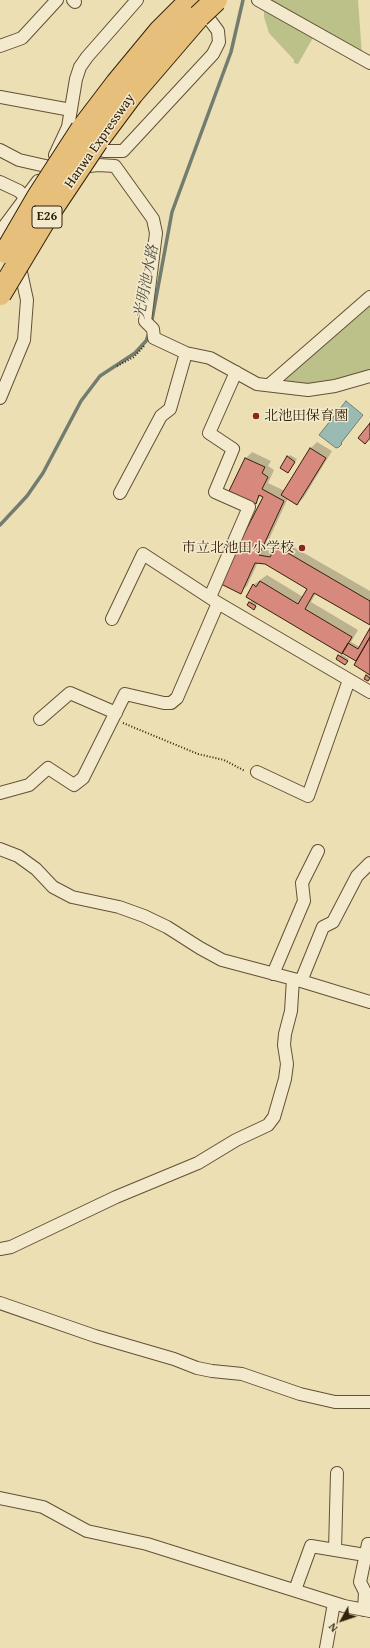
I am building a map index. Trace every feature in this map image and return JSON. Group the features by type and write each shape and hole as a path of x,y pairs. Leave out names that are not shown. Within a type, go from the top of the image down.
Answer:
{"highway":[{"name":"Hanwa Expressway","path":"2,250 82,132 132,94 193,5 216,0"},
{"name":"Hanwa Expressway","path":"0,294 45,219 82,132"}],"street":[{"path":"0,46 22,38 57,0"},
{"path":"138,0 87,57 80,67 76,79 71,110 82,132 84,141 104,151 124,151 214,54 219,42 218,31 193,5"},
{"path":"258,0 370,63"},
{"path":"0,97 71,110"},
{"path":"0,232 25,197 82,132"},
{"path":"0,150 19,160 50,167 72,168 98,165 115,166 153,219 156,233 151,330 186,353 210,358 257,384 308,390 335,386 370,376"},
{"path":"0,182 19,191 25,197"},
{"path":"0,398 4,379 24,340 27,300 16,249 2,250"},
{"path":"269,385 370,297"},
{"path":"120,493 161,416 170,409 186,353"},
{"path":"0,793 29,785 48,768 56,771 74,785 83,778 125,694 164,703 171,703 177,698 249,507 215,492 234,449 209,433 236,372"},
{"path":"112,619 143,554 214,600 370,692"},
{"path":"257,772 308,796 349,680"},
{"path":"40,719 70,693 114,716"},
{"path":"0,848 18,856 36,869 53,887 72,897 118,907 144,916 167,927 222,960 297,980 370,1002"},
{"path":"274,974 304,901 302,883 318,851"},
{"path":"0,1249 11,1247 116,1197 198,1163 236,1140 268,1126 274,1117 288,1064 284,1046 285,1034 297,980 323,927 333,922 357,876 370,863"},
{"path":"0,1303 95,1336 174,1359 198,1368 242,1374 292,1392 335,1402 370,1402"},
{"path":"335,1550 337,1473"},
{"path":"0,1498 43,1507 87,1531 147,1544 334,1603 367,1610 365,1592 360,1582 365,1555 368,1544 370,1544"},
{"path":"295,1590 311,1546 365,1555"},
{"path":"326,1648 334,1603"}],"path":[{"path":"118,366 134,357 151,330"},
{"path":"114,716 198,754 224,760 245,771 257,772"}],"green space":[{"path":"264,0 358,0 362,55"},
{"path":"264,8 314,36 298,64 294,63 294,60 269,33 264,17"},
{"path":"370,305 370,371 366,374 309,384 287,383 286,378"}],"water":[{"path":"346,401 363,415 341,443 342,444 336,448 319,435"}],"building":[{"path":"370,423 370,438 365,444 358,438"},
{"path":"310,448 326,458 297,505 281,495"},
{"path":"287,456 295,462 288,473 280,468"},
{"path":"245,458 265,467 262,473 268,477 262,489 284,501 259,555 270,557 276,546 370,601 370,625 314,593 305,609 352,637 342,654 246,597 253,584 256,587 260,581 298,604 307,589 265,564 255,563 241,594 219,583 263,497 259,495 256,504 229,491"},
{"path":"249,602 256,606 254,610 247,605"},
{"path":"370,628 370,637 356,661 342,653 348,643 358,649"},
{"path":"370,637 370,675 354,665"},
{"path":"338,655 348,661 345,665 336,659"},
{"path":"366,675 370,678 368,681 364,679"}],"waterway":[{"name":"光明池水路","path":"151,325 172,212 231,52 243,0"},
{"name":"光明池水路","path":"0,525 27,496 43,473 81,401 100,376 135,353 146,341 149,333"}],"place":[{"name":"北池田保育園","path":"256,416"},
{"name":"市立北池田小学校","path":"302,548"}]}
